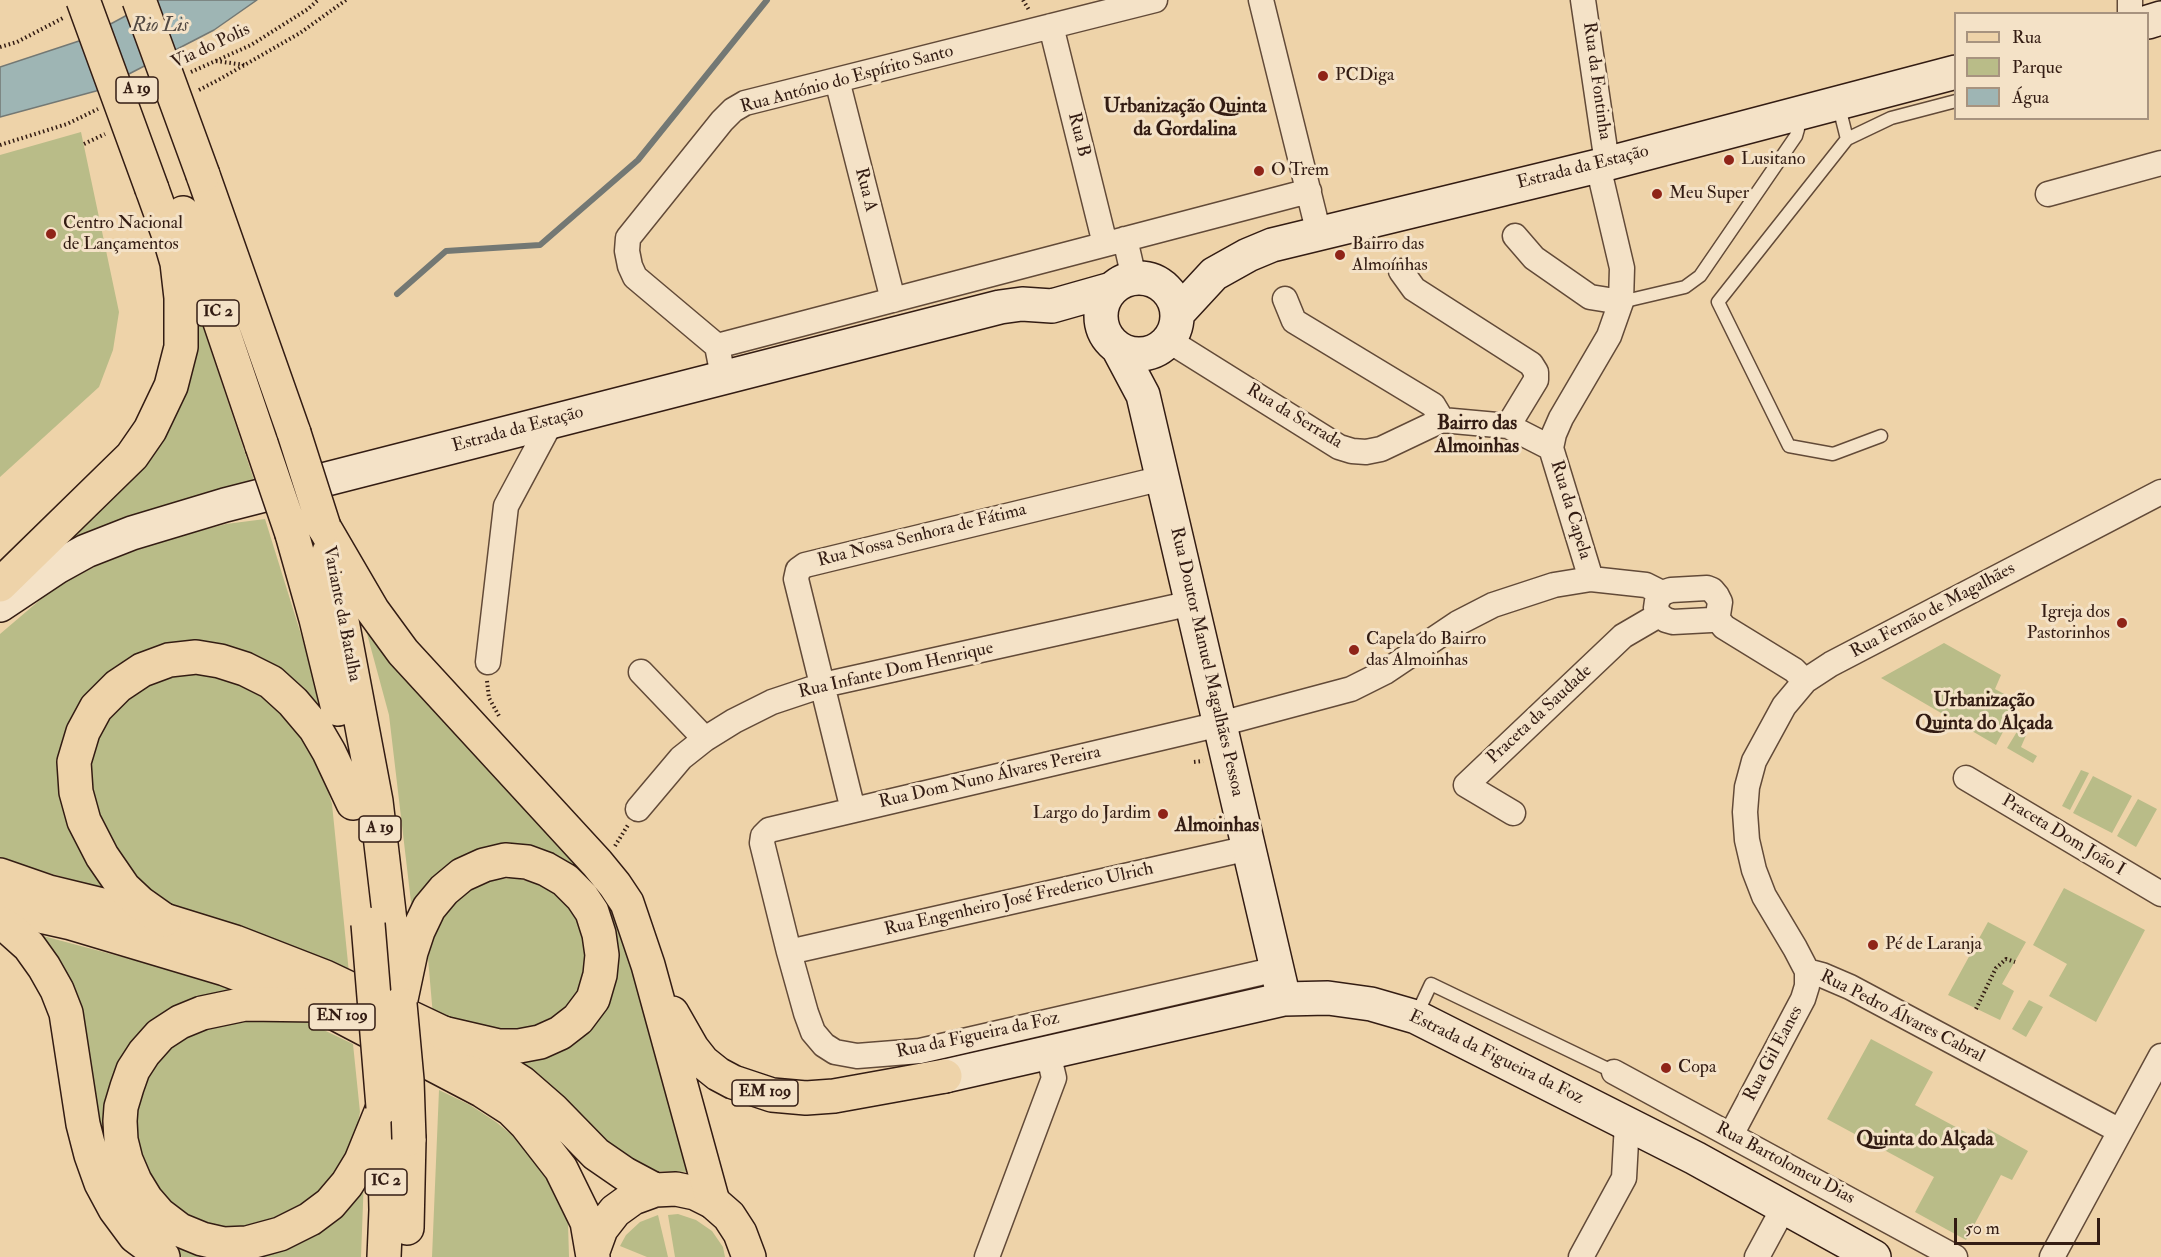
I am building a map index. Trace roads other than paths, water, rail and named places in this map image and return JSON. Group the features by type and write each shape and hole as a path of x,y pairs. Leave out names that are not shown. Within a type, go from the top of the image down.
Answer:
{"main road":[{"name":"Variante da Batalha","path":"103,0 176,181 294,433 324,527 370,767 383,851 400,1004 407,1080 409,1139 405,1257"},
{"name":"Variante da Batalha","path":"139,0 176,181"},
{"path":"0,585 132,456 150,430 171,386 181,347 181,298 177,264 170,239 176,181 76,8"},
{"name":"Estrada da Estação","path":"0,605 57,567 86,551 132,533 225,505 551,422 720,361 1000,307 1023,304 1052,306 1136,284 1214,274 1272,245 1602,164 1954,73"},
{"name":"IC 2","path":"176,181 292,534 340,718 368,924 383,1107 386,1210 384,1257"},
{"name":"Estrada da Estação","path":"1052,306 1136,354 1166,335 1214,274"},
{"path":"1112,342 1102,325 1101,312 1105,300 1136,284 1169,292 1174,303 1166,335"},
{"name":"Rua Doutor Manuel Magalhães Pessoa","path":"1143,395 1166,335"},
{"name":"Rua Doutor Manuel Magalhães Pessoa","path":"1112,342 1143,395 1281,984"},
{"path":"324,527 373,611 397,645 615,885 627,903 648,965 713,1202"},
{"path":"164,920 124,888 102,856 84,821 76,792 75,762 82,732 96,708 118,686 142,670 169,660 196,657 220,661 245,669 271,682 293,702 315,728 353,803"},
{"path":"400,1004 411,952 429,908 444,890 462,875 483,865 505,860 527,862 546,869 565,880 582,897 592,912 599,933 602,955 600,975 593,999 578,1018 560,1033 540,1042 519,1046 500,1046 442,1033"},
{"name":"EN 109","path":"0,875 49,892 164,920 235,942 325,977 442,1033 522,1083 553,1110 596,1154 625,1174 655,1190"},
{"name":"EN 109","path":"0,907 71,923 196,959 319,1005 483,1091 511,1110 538,1137 561,1169 578,1199 587,1222 593,1254"},
{"path":"0,923 29,946 44,967 66,1013 83,1124 101,1183 115,1209 135,1236 163,1257"},
{"name":"Estrada da Figueira da Foz","path":"648,965 692,1048 703,1062 718,1074 742,1086 772,1095 806,1098 862,1092 1048,1053 1281,984 1328,998 1360,1002 1416,1017 1695,1158 1874,1257"},
{"path":"319,1005 244,1004 202,1012 160,1035 133,1070 121,1107 120,1121 126,1160 146,1199 159,1214 180,1230 202,1239 224,1244 247,1243 280,1234 310,1219 330,1204 347,1184 361,1161 383,1107"},
{"name":"EN 109","path":"593,1254 601,1229 615,1211 633,1198 655,1190 676,1189 695,1193 713,1202 729,1216 740,1233 747,1255"}],"street":[{"name":"Rua António do Espírito Santo","path":"720,361 635,277 627,251 628,238 733,110 745,103 1155,0"},
{"path":"1261,0 1318,234"},
{"name":"Rua da Fontinha","path":"1583,0 1602,164"},
{"name":"Rua B","path":"1051,26 1115,242 1136,284"},
{"name":"Rua A","path":"837,80 892,300"},
{"path":"2048,194 2161,163"},
{"name":"Rua da Capela","path":"1220,724 1351,689 1385,672 1458,623 1493,605 1554,585 1591,579 1553,455 1554,434 1561,418 1609,336 1621,302 1622,268 1602,164"},
{"path":"720,361 892,300 1309,191"},
{"path":"1515,236 1533,258 1590,297 1621,302"},
{"path":"1401,271 1414,290 1531,364 1536,372 1536,380 1508,426"},
{"path":"1285,299 1294,321 1433,405 1435,424 1508,426 1553,455"},
{"name":"Rua da Serrada","path":"1166,335 1340,447 1366,452 1381,449 1435,424"},
{"path":"488,662 506,506 551,422"},
{"name":"Rua Nossa Senhora de Fátima","path":"853,810 796,579 798,570 805,565 1163,478"},
{"name":"Rua Fernão de Magalhães","path":"1805,681 1831,663 2161,492"},
{"path":"1591,579 1646,585 1673,622 1711,620 1718,615 1720,602 1712,590 1707,588 1671,590 1660,604"},
{"name":"Rua Infante Dom Henrique","path":"638,810 681,758 705,739 734,721 772,702 823,685 1192,603"},
{"name":"Praceta da Saudade","path":"1513,813 1466,785 1623,636 1660,604"},
{"path":"1716,617 1724,627 1794,670 1805,681"},
{"path":"640,672 705,739"},
{"name":"Rua Pedro Álvares Cabral","path":"1805,681 1784,706 1754,761 1747,787 1745,813 1747,840 1754,870 1764,896 1807,971 1850,987 2120,1131"},
{"name":"Rua Dom Nuno Álvares Pereira","path":"763,836 769,830 1220,724"},
{"name":"Praceta Dom João I","path":"1966,778 2161,894"},
{"name":"Rua da Figueira da Foz","path":"763,836 762,843 789,952 813,1032 824,1045 835,1053 857,1056 920,1051 1281,984"},
{"name":"Rua Engenheiro José Frederico Ulrich","path":"789,952 1249,848"},
{"name":"Rua Gil Eanes","path":"1731,1135 1803,999 1808,986 1807,971"},
{"path":"987,1257 1054,1078 1048,1053"},
{"path":"2052,1257 2161,1056"},
{"name":"Rua Bartolomeu Dias","path":"1614,1072 1955,1257"},
{"path":"1581,1257 1624,1178 1627,1123"},
{"path":"1695,1158 1707,1142 1714,1138 1731,1135 1742,1160 1743,1170 1738,1181"},
{"path":"1757,1257 1784,1208"}],"lane":[{"path":"1838,102 1847,139"},
{"path":"1881,436 1833,454 1789,446 1718,302 1847,139 1892,118 1954,102"},
{"path":"1621,302 1685,287 1700,276 1796,136 1798,129 1796,112"},
{"path":"1416,1017 1431,984 1614,1072"}],"water":[{"name":"Rio Lis","path":"155,0 257,0 214,30 96,91 0,117 0,67 79,41"}],"waterway":[{"path":"397,294 446,251 540,245 638,160 767,0"}],"place":[{"name":"PCDiga","path":"1323,76"},
{"name":"Lusitano","path":"1729,160"},
{"name":"O Trem","path":"1259,171"},
{"name":"Meu Super","path":"1657,194"},
{"name":"Centro Nacional de Lançamentos","path":"51,234"},
{"name":"Bairro das Almoínhas","path":"1340,255"},
{"name":"Igreja dos Pastorinhos","path":"2122,623"},
{"name":"Capela do Bairro das Almoinhas","path":"1354,650"},
{"name":"Largo do Jardim","path":"1163,814"},
{"name":"Pé de Laranja","path":"1873,945"},
{"name":"Copa","path":"1666,1068"}],"district":[{"name":"Urbanização Quinta da Gordalina","path":"1185,120"},
{"name":"Bairro das Almoinhas","path":"1477,436"},
{"name":"Urbanização Quinta do Alçada","path":"1984,714"},
{"name":"Almoinhas","path":"1217,827"},
{"name":"Quinta do Alçada","path":"1925,1141"}]}
